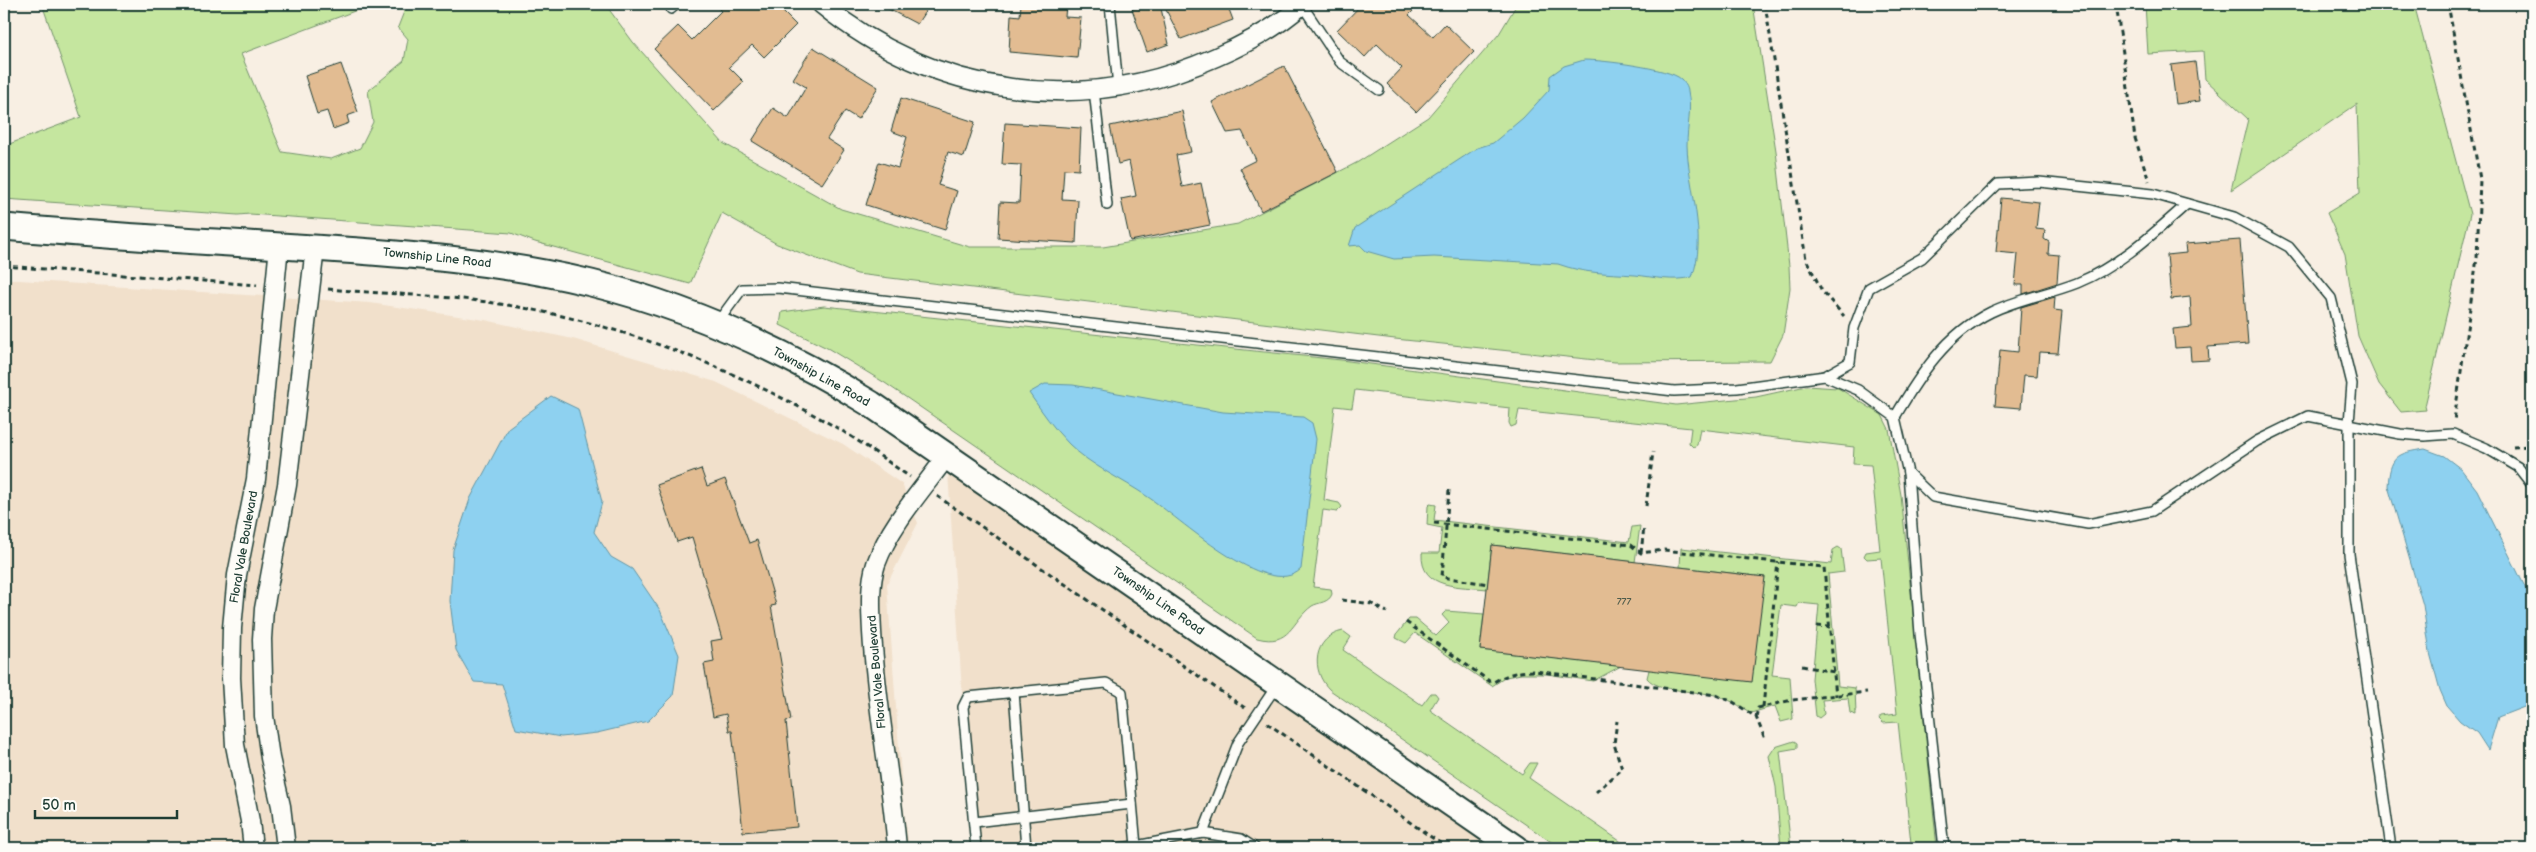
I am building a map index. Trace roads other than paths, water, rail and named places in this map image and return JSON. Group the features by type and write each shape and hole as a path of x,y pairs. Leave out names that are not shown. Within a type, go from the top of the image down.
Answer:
{"street":[{"path":"821,4 865,37 924,66 954,76 1004,88 1042,91 1094,90 1118,87 1140,84 1182,72 1224,54 1288,18 1303,5"},
{"name":"Township Line Road","path":"4,227 401,253 486,263 591,283 645,299 715,325 771,349 842,386 947,456 1516,848"},
{"name":"Floral Vale Boulevard","path":"253,848 250,821 235,745 232,628 237,575 257,470 279,246"},
{"path":"286,848 281,806 270,758 264,716 262,639 264,609 287,485 315,248"},
{"name":"Floral Vale Boulevard","path":"897,848 873,661 871,612 873,577 876,563 893,530 947,456"}],"lane":[{"path":"1110,4 1118,87"},
{"path":"1303,5 1340,62 1379,90"},
{"path":"1094,90 1107,205"},
{"path":"715,325 742,289 778,288 1674,391 1737,388 1825,376 1850,362 1854,328 1869,288 1922,258 1998,184 2039,182 2153,194 2234,217 2289,247 2331,298 2352,384 2349,423 2349,554 2391,848"},
{"path":"1895,417 1916,382 1947,343 1972,323 1991,312 2077,283 2118,262 2187,204"},
{"path":"1825,376 1858,390 1895,417 1908,473 1920,634 1944,848"},
{"path":"1908,473 1933,497 2088,524 2152,511 2257,441 2308,416 2400,434 2424,436 2453,434 2486,448 2518,467 2532,485"},
{"path":"976,848 963,707 968,697 1106,682 1122,692 1136,846"},
{"path":"1203,833 1238,743 1278,684"},
{"path":"1014,692 1026,848"},
{"path":"974,822 1132,804"},
{"path":"1117,848 1203,833 1241,839 1255,848"}],"water":[{"path":"1584,60 1605,61 1663,71 1681,79 1687,86 1690,105 1687,145 1688,161 1698,228 1698,245 1692,277 1670,279 1596,272 1578,270 1558,264 1434,257 1394,259 1366,251 1360,245 1349,246 1355,228 1477,148 1493,143 1523,118 1549,90 1550,76 1564,66"},
{"path":"1045,384 1073,385 1223,412 1303,417 1312,423 1316,439 1301,569 1286,576 1267,574 1246,566 1200,537 1138,490 1087,459 1063,438 1029,393"},
{"path":"551,396 578,409 602,502 594,532 611,557 632,569 660,610 679,655 673,696 648,721 597,733 561,737 516,729 502,684 474,682 456,650 450,601 453,550 470,499 508,428"},
{"path":"2425,449 2444,456 2461,469 2477,490 2525,587 2532,606 2532,704 2498,717 2488,750 2477,733 2460,721 2447,706 2440,690 2430,653 2423,605 2388,486 2391,469 2396,458 2407,452"}]}
